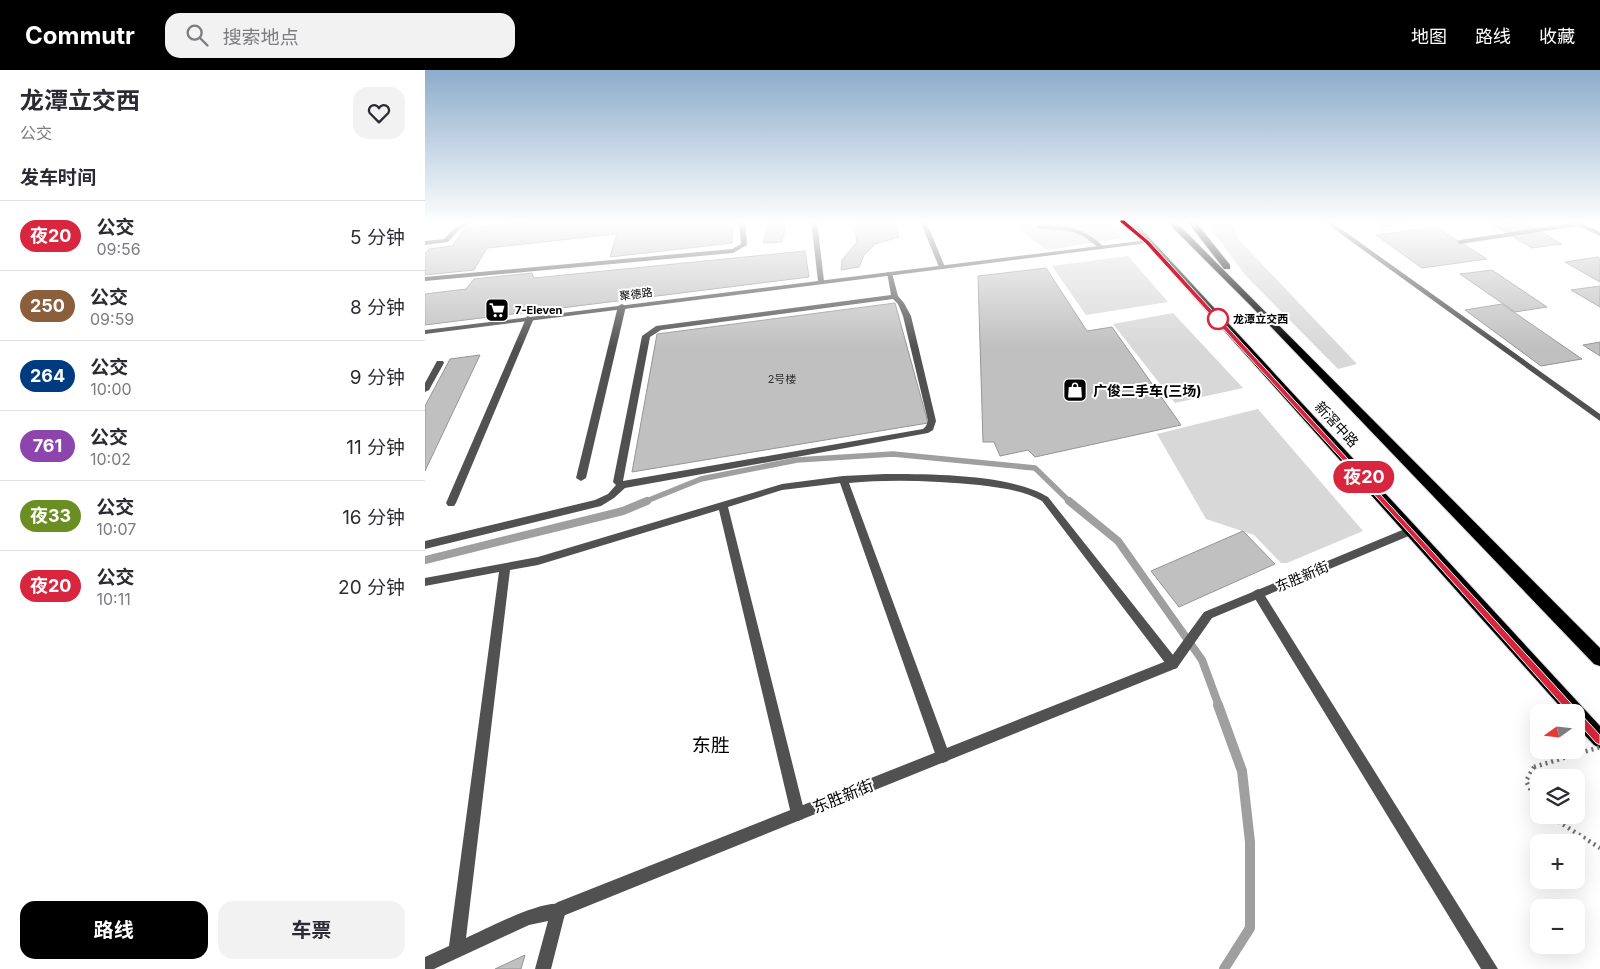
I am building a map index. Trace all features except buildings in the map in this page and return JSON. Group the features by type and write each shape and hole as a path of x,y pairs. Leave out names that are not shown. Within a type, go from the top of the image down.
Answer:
{"highway":[{"name":"新滘中路","path":"1166,263 1412,530 1600,739"},
{"name":"新滘中路","path":"1212,263 1600,659"},
{"path":"1223,263 1254,304"}],"street":[{"path":"425,278 597,263"},
{"path":"819,263 821,282"},
{"path":"940,263 942,267"},
{"name":"聚德路","path":"425,332 976,263"},
{"path":"1384,263 1600,418"},
{"path":"425,545 598,503 611,496 622,485 925,431 930,428 932,421 907,316 901,303 895,297 889,273"},
{"path":"622,485 617,482 647,336 653,331 687,324 895,297"},
{"path":"581,478 622,306"},
{"path":"451,503 530,318"},
{"path":"425,390 440,363"},
{"path":"425,582 538,561 782,487 843,479 901,476 965,480 1034,492 1045,499 1176,660"},
{"path":"843,479 943,756"},
{"path":"723,505 798,814"},
{"name":"东胜新街","path":"425,965 528,918 558,910 943,756 1176,660 1207,615 1412,530"},
{"path":"456,951 505,568"},
{"path":"1258,594 1490,969"},
{"path":"543,969 558,910"}],"path":[{"path":"1533,769 1534,767 1600,747"},
{"path":"1530,774 1526,781 1530,789"},
{"path":"1563,824 1600,848"}],"shaded area":[{"path":"1075,263 1134,263 1168,302 1086,315 1052,266"},
{"path":"1236,263 1261,263 1357,364 1338,369 1246,276"},
{"path":"1173,313 1243,388 1175,403 1113,324"},
{"path":"1258,409 1363,531 1287,563 1281,563 1254,535 1206,519 1157,434"}],"waterway":[{"path":"644,502 701,479 797,460 893,454 1035,468 1070,502"},
{"path":"425,560 623,511 647,501"},
{"path":"1069,501 1118,541 1202,660 1219,706"},
{"path":"1218,705 1242,771 1250,842 1250,928 1224,969"}],"bus line":[{"name":"夜20","path":"1166,263 1412,530 1600,739"}],"place":[{"name":"7-Eleven","path":"497,310"},
{"name":"龙潭立交西","path":"1218,319"},
{"name":"广俊二手车(三场)","path":"1075,390"}],"district":[{"name":"东胜","path":"711,745"}]}
